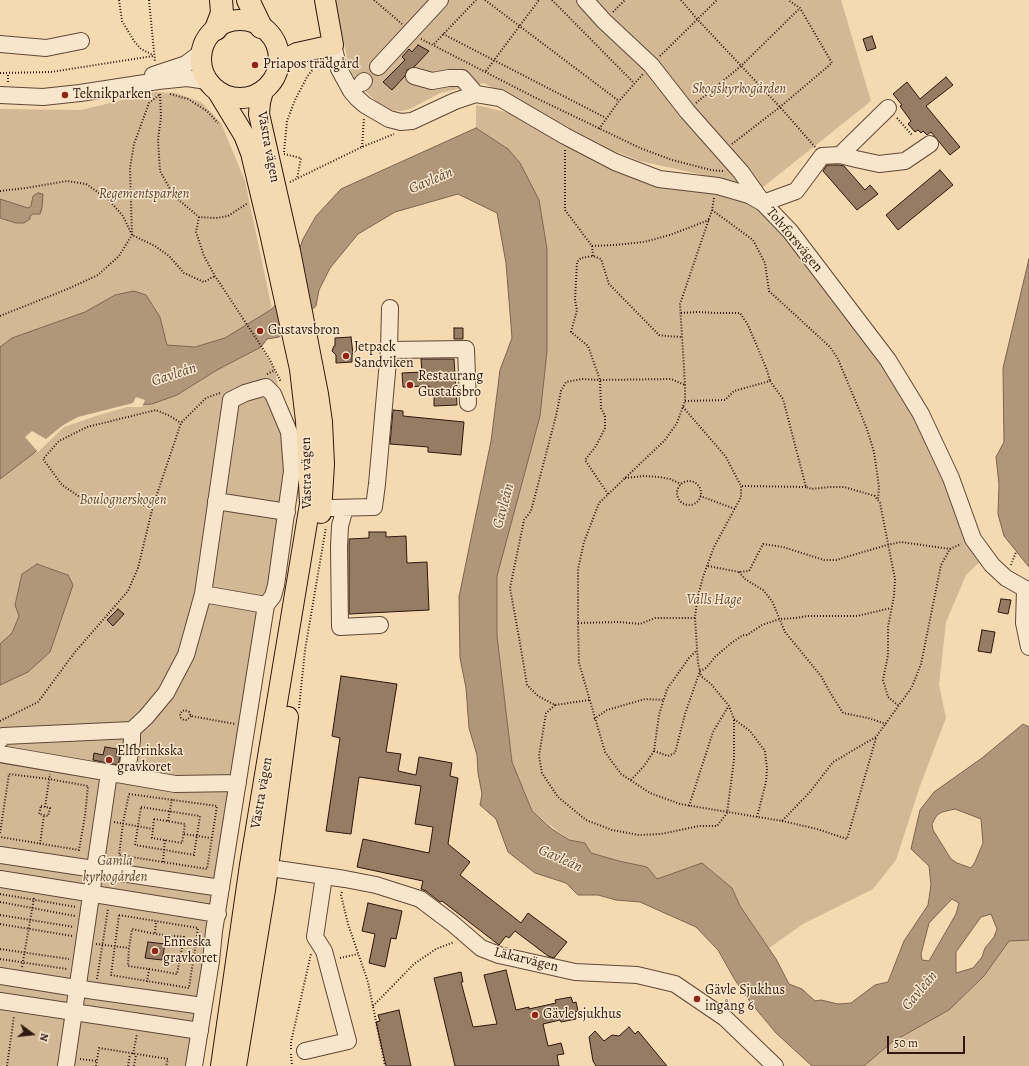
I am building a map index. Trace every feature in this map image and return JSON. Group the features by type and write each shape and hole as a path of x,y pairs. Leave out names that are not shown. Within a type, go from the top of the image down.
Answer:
{"highway":[{"path":"216,29 222,12 221,0"},
{"path":"248,0 267,33"}],"main road":[{"path":"325,0 332,39"},
{"path":"267,33 279,56 279,64 274,79 263,91 250,97 236,98 226,96 213,86 202,67 202,52 204,43 209,35 224,24 243,20 253,22 267,33 285,42 332,39"},
{"path":"279,64 297,53 332,39"},
{"name":"Västra vägen","path":"213,86 244,135 282,254"},
{"name":"Västra vägen","path":"221,1066 259,866 316,505 306,421 306,368 282,254 259,114 263,91"},
{"name":"Västra vägen","path":"236,1066 259,866"}],"street":[{"path":"378,66 440,0"},
{"path":"585,0 604,21 651,65 687,111 741,172 763,203 796,191 822,156 840,155 879,164 905,161 930,144"},
{"name":"Tolvforsvägen","path":"332,39 339,69 357,98 365,105 389,119 401,122 412,121 455,100 476,94 500,98 565,136 615,162 660,179 749,195 763,203 790,231 888,360 924,421 951,478 973,539 992,565 1006,578 1027,591"},
{"path":"0,44 46,48 80,41"},
{"path":"126,87 156,74 186,64 202,52"},
{"path":"414,76 432,80 462,78 476,94"},
{"path":"4,89 43,97 187,78 213,86"},
{"path":"840,155 888,108"},
{"path":"316,505 330,508 374,507 389,350 390,308"},
{"path":"389,350 466,349 468,403"},
{"path":"0,740 3,736 132,730 146,717 166,693 186,655 203,594 232,400 245,393 266,387 273,394 289,432 292,471 276,585 273,596 266,605 228,840 194,1066"},
{"path":"216,501 287,512"},
{"path":"345,508 340,526 339,547 340,627 380,625"},
{"path":"1027,591 1024,623 1029,648"},
{"path":"203,594 266,605"},
{"path":"126,775 132,741 132,730"},
{"path":"0,754 51,771 110,773 175,784 238,783"},
{"path":"67,1062 110,773"},
{"path":"0,855 221,888"},
{"name":"Läkarvägen","path":"259,866 376,885 420,899 452,923 481,948 499,955 575,972 637,975 675,984 725,1018 775,1066"},
{"path":"305,1051 348,1041 324,951 315,937 324,876"},
{"path":"0,879 35,892 92,894 218,914"},
{"path":"0,976 203,1006"},
{"path":"0,1000 200,1031"}],"path":[{"path":"119,0 122,21 134,41 142,49 154,56"},
{"path":"149,0 154,56"},
{"path":"374,0 422,39 534,97 640,148 672,160 711,170 741,172"},
{"path":"434,44 476,0"},
{"path":"485,0 619,101"},
{"path":"486,71 539,0"},
{"path":"552,0 634,83"},
{"path":"604,21 625,0"},
{"path":"681,0 780,107 822,156"},
{"path":"723,151 832,64 800,8 788,0"},
{"path":"687,111 741,66 800,8"},
{"path":"443,34 606,118"},
{"path":"0,73 51,72 154,56"},
{"path":"297,179 301,158 284,154 287,121 295,100 307,77 320,61"},
{"path":"4,89 8,73"},
{"path":"0,316 98,275 119,256 132,235 130,168 134,144 149,103 160,94 171,94 188,99 207,111 222,127"},
{"path":"160,94 161,117 158,140 160,171 174,196 200,217 216,218 228,216 251,202"},
{"path":"362,147 365,105"},
{"path":"888,108 912,135"},
{"path":"287,184 362,147 394,134"},
{"path":"565,136 565,210 592,246 593,256"},
{"path":"0,191 67,181 86,184 109,200 123,216 132,235 155,246 168,256 184,273 204,282 215,276"},
{"path":"716,190 709,220 680,304 685,401 678,423 665,440 599,503 584,542 578,569 580,663 594,719 605,752 621,774 650,793 680,804 782,821 817,829 847,839 876,737 912,687 921,664 941,565 950,549"},
{"path":"712,210 753,240 765,263 769,291 830,347 838,359 852,396 867,429 874,452 879,487 878,499 895,579 892,608 888,627 888,655 883,680 888,697 899,706"},
{"path":"200,217 196,232 204,256 215,276 269,358 275,370 263,377"},
{"path":"592,246 644,242 670,235 709,220"},
{"path":"608,494 585,460 596,446 605,428 606,416 601,408 600,380 588,346 571,332 577,310 575,300 577,262 581,258 593,256 601,259 609,284 659,335 681,337"},
{"path":"681,313 740,313 748,325 767,370 770,381 783,399 806,487"},
{"path":"556,705 538,696 526,685 510,588 524,520 531,511 556,416 561,391 566,382 582,379 671,379 685,385"},
{"path":"685,401 725,400 734,391 770,381"},
{"path":"0,721 38,702 75,652 128,591 138,568 153,506 181,424 206,398 220,393"},
{"path":"589,700 556,705 546,713 539,756 542,773 558,797 586,820 612,830 639,835 661,834 699,826 717,826 727,813 734,760 734,718 729,706 711,684 701,676 697,650 695,618 697,600 714,547 741,497 741,486 726,457 683,407"},
{"path":"153,506 80,497 62,485 43,459 59,441 87,427 156,410 170,416 181,424"},
{"path":"624,478 644,476 659,477 670,479 681,484"},
{"path":"688,481 695,483 700,488 700,496 696,502 692,504 685,504 681,502 677,491 681,484 688,481"},
{"path":"741,486 806,487 812,489 829,486 844,487 875,496 878,499"},
{"path":"700,496 735,509"},
{"path":"708,566 739,572 749,571 763,544 783,547 824,560 836,560 901,542 950,549 973,539"},
{"path":"739,572 745,579 763,590 772,601 784,632 822,676 842,713 868,718 886,724"},
{"path":"654,751 668,756 675,753 685,714 700,671 706,668 715,657 743,635 747,635 762,625 780,619 807,616 857,616 892,608"},
{"path":"578,623 619,622 640,624 655,618 695,618"},
{"path":"631,780 644,766 654,751 659,715 667,689 689,658 697,650"},
{"path":"299,710 304,671"},
{"path":"594,719 607,710 645,699 664,700"},
{"path":"689,806 713,732 729,706"},
{"path":"191,716 187,720 184,720 181,718 180,714 185,710 189,712 191,716 247,726"},
{"path":"734,718 750,731 765,751 767,769 766,782 757,817"},
{"path":"782,821 810,792 832,762 876,737"},
{"path":"45,807 51,771"},
{"path":"0,833 9,774 51,771 88,786 85,816 79,850 0,837"},
{"path":"129,794 172,799 217,806 207,869 120,855 123,823 129,794"},
{"path":"168,821 172,799"},
{"path":"0,805 4,806"},
{"path":"40,806 45,807 50,808 48,816 39,814 40,806"},
{"path":"141,807 200,816 194,855 135,845 137,826 141,807"},
{"path":"37,861 44,815"},
{"path":"85,816 153,828"},
{"path":"154,819 168,821 185,824 182,843 152,838 154,819"},
{"path":"184,834 228,840"},
{"path":"159,878 165,840"},
{"path":"345,879 341,895 348,924 368,982 385,1066"},
{"path":"20,980 35,892"},
{"path":"0,894 35,892 87,928 103,945 129,948"},
{"path":"0,902 32,908 87,928"},
{"path":"96,991 108,909"},
{"path":"0,915 87,928"},
{"path":"119,916 156,922 198,928 189,988 111,975 119,916"},
{"path":"155,934 156,922"},
{"path":"0,924 29,929 87,928"},
{"path":"132,929 155,934 184,937 177,974 128,966 132,929"},
{"path":"292,1066 291,1042 315,937"},
{"path":"373,1006 414,964 436,949 469,937"},
{"path":"0,949 25,953 81,966"},
{"path":"327,962 358,954"},
{"path":"181,956 211,961"},
{"path":"0,959 81,966"},
{"path":"146,998 149,969"},
{"path":"6,1066 16,1003"},
{"path":"134,1066 139,1021"},
{"path":"96,1066 99,1048 168,1059 166,1066"},
{"path":"128,1066 130,1054"},
{"path":"67,1062 96,1061"}],"green space":[{"name":"Skogskyrkogården","path":"335,0 841,0 871,101 762,188 640,161 612,150 484,83 440,93 410,109 401,111 390,110 377,102 364,90 356,81 349,67"},
{"name":"Regementsparken","path":"155,92 176,93 201,102 221,123 245,181 272,309 225,338 195,347 167,345 160,317 146,295 134,291 115,295 85,312 12,338 0,347 0,109 81,110"},
{"name":"Valls Hage","path":"476,105 539,120 615,162 763,203 888,360 983,559 966,575 946,622 939,685 946,718 920,786 896,860 873,889 803,924 769,948 740,906 732,888 702,863 657,879 647,867 591,853 585,843 569,840 532,811 512,762 497,636 497,576 540,416 547,351 547,249 539,200 520,163 476,128"},
{"name":"Gamla kyrkogården","path":"261,347 275,370 279,394 294,420 297,471 198,1066 0,1066 0,685 28,672 50,652 72,585 68,575 38,564 22,574 15,605 19,616 12,633 0,644 0,479 34,453 63,425 127,405 152,404 177,395 217,370"},
{"path":"1029,940 1029,1066 864,1066 892,1042 949,1010 984,976 1009,941"}],"water":[{"name":"Gavleån","path":"476,128 508,149 520,163 539,200 547,249 547,351 540,416 497,576 497,636 512,762 532,811 552,829 569,840 585,843 591,853 647,867 657,879 702,863 732,888 740,906 776,959 789,984 802,989 815,1001 821,1000 838,1004 851,1003 875,985 888,982 904,941 928,905 931,885 929,866 911,849 920,810 934,792 982,758 1023,724 1029,727 1029,940 1009,941 984,976 949,1010 892,1042 864,1066 812,1066 776,1033 751,1003 735,980 718,950 696,927 640,902 616,900 598,895 578,895 566,883 535,873 508,852 496,819 480,805 482,794 478,773 477,755 469,728 466,688 460,658 459,597 491,441 500,370 512,338 506,263 497,213 458,194 395,212 358,234 330,268 319,290 316,306 279,337 267,339 261,347 217,370 177,395 152,404 127,405 63,425 34,453 0,479 0,347 12,338 85,312 115,295 134,291 146,295 160,317 167,345 195,347 225,338 272,309 285,292 303,239 316,216 341,189","holes":["955,809 981,819 983,843 971,868 951,859 933,830 932,824 937,815 942,812","952,899 959,903 956,914 929,961 922,960 921,954 929,923","991,914 997,929 994,937 985,948 982,957 973,968 956,973 956,952 981,917"]},
{"path":"38,193 43,194 40,214 33,214 30,216 30,219 24,223 16,223 0,218 0,199 28,208 31,206 33,196"},
{"path":"1029,259 1029,567 1004,536 998,514 999,484 996,457 1004,442 1003,368"},
{"path":"37,564 68,575 73,585 50,652 28,672 0,685 0,644 12,633 19,616 15,605 22,574"}],"pier":[{"path":"136,397 145,400 142,407 127,407 64,427 38,452 25,437 32,431 46,439 63,425 78,417 133,403"}],"building":[{"path":"872,36 876,48 867,51 863,39"},
{"path":"418,45 429,51 414,67 407,70 405,76 392,90 383,82 405,60 402,57 409,49 412,52"},
{"path":"946,77 953,85 926,106 960,147 950,155 931,132 927,135 923,131 921,133 918,130 915,132 908,124 911,121 900,106 902,105 893,94 907,82 920,99"},
{"path":"827,165 844,166 865,190 870,185 878,194 857,210 823,171"},
{"path":"940,170 953,185 898,230 886,215"},
{"path":"454,328 463,328 463,339 454,339"},
{"path":"351,337 353,354 352,362 336,363 336,355 332,351 335,346 335,338"},
{"path":"421,359 454,359 457,405 434,406 434,390 429,390 429,386 403,387 402,373 422,372"},
{"path":"393,410 403,411 403,416 464,422 461,455 428,452 428,447 390,444"},
{"path":"369,532 386,532 386,537 406,536 407,563 427,562 429,610 349,614 349,539 369,538"},
{"path":"1001,599 1011,600 1008,614 998,612"},
{"path":"118,609 124,614 113,626 107,620"},
{"path":"982,630 995,632 991,653 978,651"},
{"path":"341,676 397,684 386,752 401,754 398,771 416,775 419,757 452,763 450,776 458,778 448,844 470,862 460,875 521,923 528,913 567,942 554,958 548,956 515,931 509,938 506,936 499,945 442,901 440,902 421,889 423,881 357,867 363,839 429,853 433,827 415,824 421,786 359,777 351,834 326,831 340,738 332,736"},
{"name":"Elfbrinkska gravkoret","path":"105,747 117,749 116,756 120,757 118,765 93,760 94,753 103,755"},
{"path":"368,903 402,911 396,939 391,938 385,967 369,963 375,934 362,931"},
{"name":"Enneska gravkoret","path":"148,942 165,944 162,960 145,958"},
{"name":"Gävle sjukhus","path":"506,970 516,1010 529,1007 529,1009 556,1003 555,1000 571,997 573,1003 576,1002 578,1011 575,1012 576,1019 561,1022 560,1020 543,1024 548,1046 561,1043 564,1054 557,1055 559,1066 455,1066 434,978 461,972 463,982 461,982 473,1027 497,1024 484,975"},
{"path":"399,1010 411,1066 386,1066 376,1022 380,1021 378,1015"},
{"name":"Gävle sjukhus","path":"629,1027 635,1034 638,1031 667,1066 596,1066 593,1061 589,1037 595,1031 604,1041 612,1035 619,1036"}],"place":[{"name":"Priapos trädgård","path":"255,65"},
{"name":"Teknikparken","path":"65,95"},
{"name":"Gustavsbron","path":"260,331"},
{"name":"Jetpack Sandviken","path":"346,356"},
{"name":"Restaurang Gustafsbro","path":"410,385"},
{"name":"Elfbrinkska gravkoret","path":"109,760"},
{"name":"Enneska gravkoret","path":"155,951"},
{"name":"Gävle Sjukhus ingång 6","path":"697,999"},
{"name":"Gävle sjukhus","path":"535,1015"}],"park label":[{"name":"Boulognerskogen","path":"123,501"}]}
